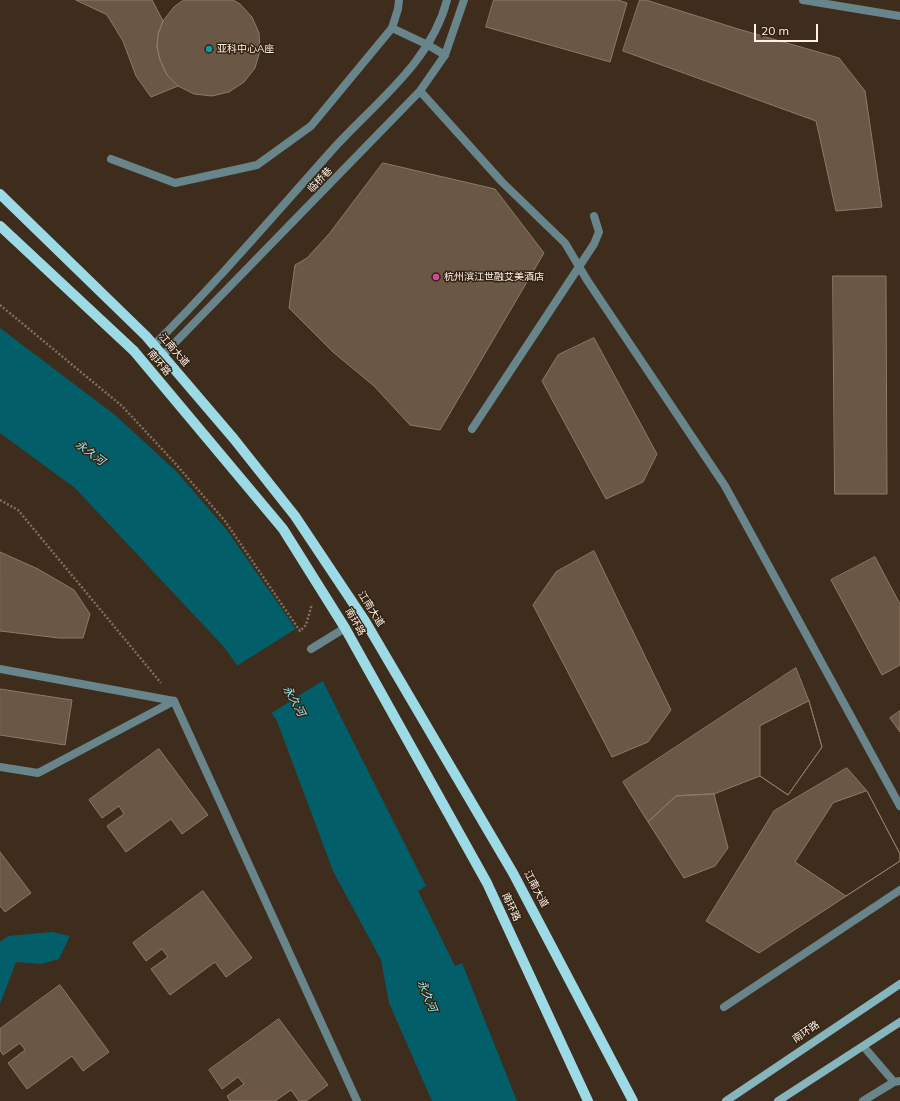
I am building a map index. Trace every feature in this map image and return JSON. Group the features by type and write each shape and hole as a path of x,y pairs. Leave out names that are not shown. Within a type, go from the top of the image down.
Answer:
{"main road":[{"name":"江南大道","path":"0,194 154,345 295,516 365,621 513,873 633,1101"},
{"name":"南环路","path":"0,226 134,351 282,529 345,628 487,883 588,1101"},
{"name":"南环路","path":"726,1101 900,984"},
{"path":"778,1101 864,1047 900,1022"}],"street":[{"path":"111,159 175,183 257,165 311,126 392,28 398,9 399,0"},
{"name":"临桥巷","path":"154,345 196,303 344,138 406,74 428,45 447,0"},
{"name":"临桥巷","path":"163,356 420,91 445,55 464,0"},
{"path":"803,0 900,16"},
{"path":"392,28 445,55"},
{"path":"420,91 502,182 565,243 578,267 725,486 900,806"},
{"path":"472,429 594,244 599,232 594,216"},
{"path":"311,648 345,628"},
{"path":"0,669 174,701"},
{"path":"0,767 38,773 174,701"},
{"path":"174,701 357,1101"},
{"path":"724,1007 900,890"},
{"path":"863,1101 897,1081 864,1047"}],"path":[{"path":"0,305 122,406 174,462 225,520 300,630 306,625 312,600"},
{"path":"0,500 18,510 146,664 174,701"}],"water":[{"name":"永久河","path":"0,328 115,415 177,472 226,529 298,632 426,886 418,891 455,966 462,963 517,1101 432,1101 389,1003 381,960 333,871 277,721 224,647 75,488 0,433"},
{"path":"52,932 70,936 59,959 41,964 16,962 0,1004 0,942 8,936"}],"pier":[{"path":"297,628 324,680 270,714 235,667"}],"building":[{"path":"76,0 152,0 163,21 158,34 157,47 160,60 167,75 178,86 151,97 136,76 123,41 107,15"},
{"name":"亚科中心A座","path":"184,0 233,0 240,4 252,17 259,33 260,51 255,68 244,82 229,92 212,96 194,94 178,86 167,75 160,60 157,47 158,34 163,21 174,7"},
{"path":"494,0 618,0 627,3 610,62 486,27"},
{"path":"640,0 646,0 738,29 839,58 865,91 882,207 836,211 816,121 623,51"},
{"path":"383,163 495,189 544,253 440,430 410,425 374,386 333,352 289,308 295,265 307,258 329,234"},
{"path":"833,276 886,276 887,494 835,494"},
{"path":"594,338 657,454 643,482 606,499 542,381 558,355"},
{"path":"594,551 671,710 648,742 612,757 533,605 556,572"},
{"path":"0,552 38,569 74,590 90,614 83,638 59,638 0,631"},
{"path":"875,557 900,604 900,665 882,675 831,580"},
{"path":"796,668 809,701 822,747 788,795 760,776 714,794 676,796 648,822 623,782"},
{"path":"0,689 72,700 65,745 0,735"},
{"path":"809,701 822,747 788,795 760,776 760,726"},
{"path":"900,711 900,732 890,718"},
{"path":"159,749 208,815 182,834 171,819 126,852 107,826 124,814 119,806 102,818 89,800"},
{"path":"847,768 867,791 900,854 900,861 759,953 706,921 774,811"},
{"path":"867,791 900,854 900,861 846,896 795,862 833,803"},
{"path":"714,794 728,848 715,866 684,878 648,822 676,796"},
{"path":"0,852 31,893 5,912 0,906"},
{"path":"203,891 252,958 226,977 215,962 170,995 151,969 168,957 162,949 146,961 133,943"},
{"path":"60,985 109,1052 83,1071 72,1056 27,1089 8,1063 25,1050 20,1043 3,1055 0,1050 0,1029"},
{"path":"279,1019 328,1085 306,1101 299,1101 291,1090 275,1101 230,1101 227,1096 244,1084 238,1077 222,1089 209,1070"}],"place":[{"name":"亚科中心A座","path":"209,49"},
{"name":"杭州滨江世融艾美酒店","path":"436,277"}]}
